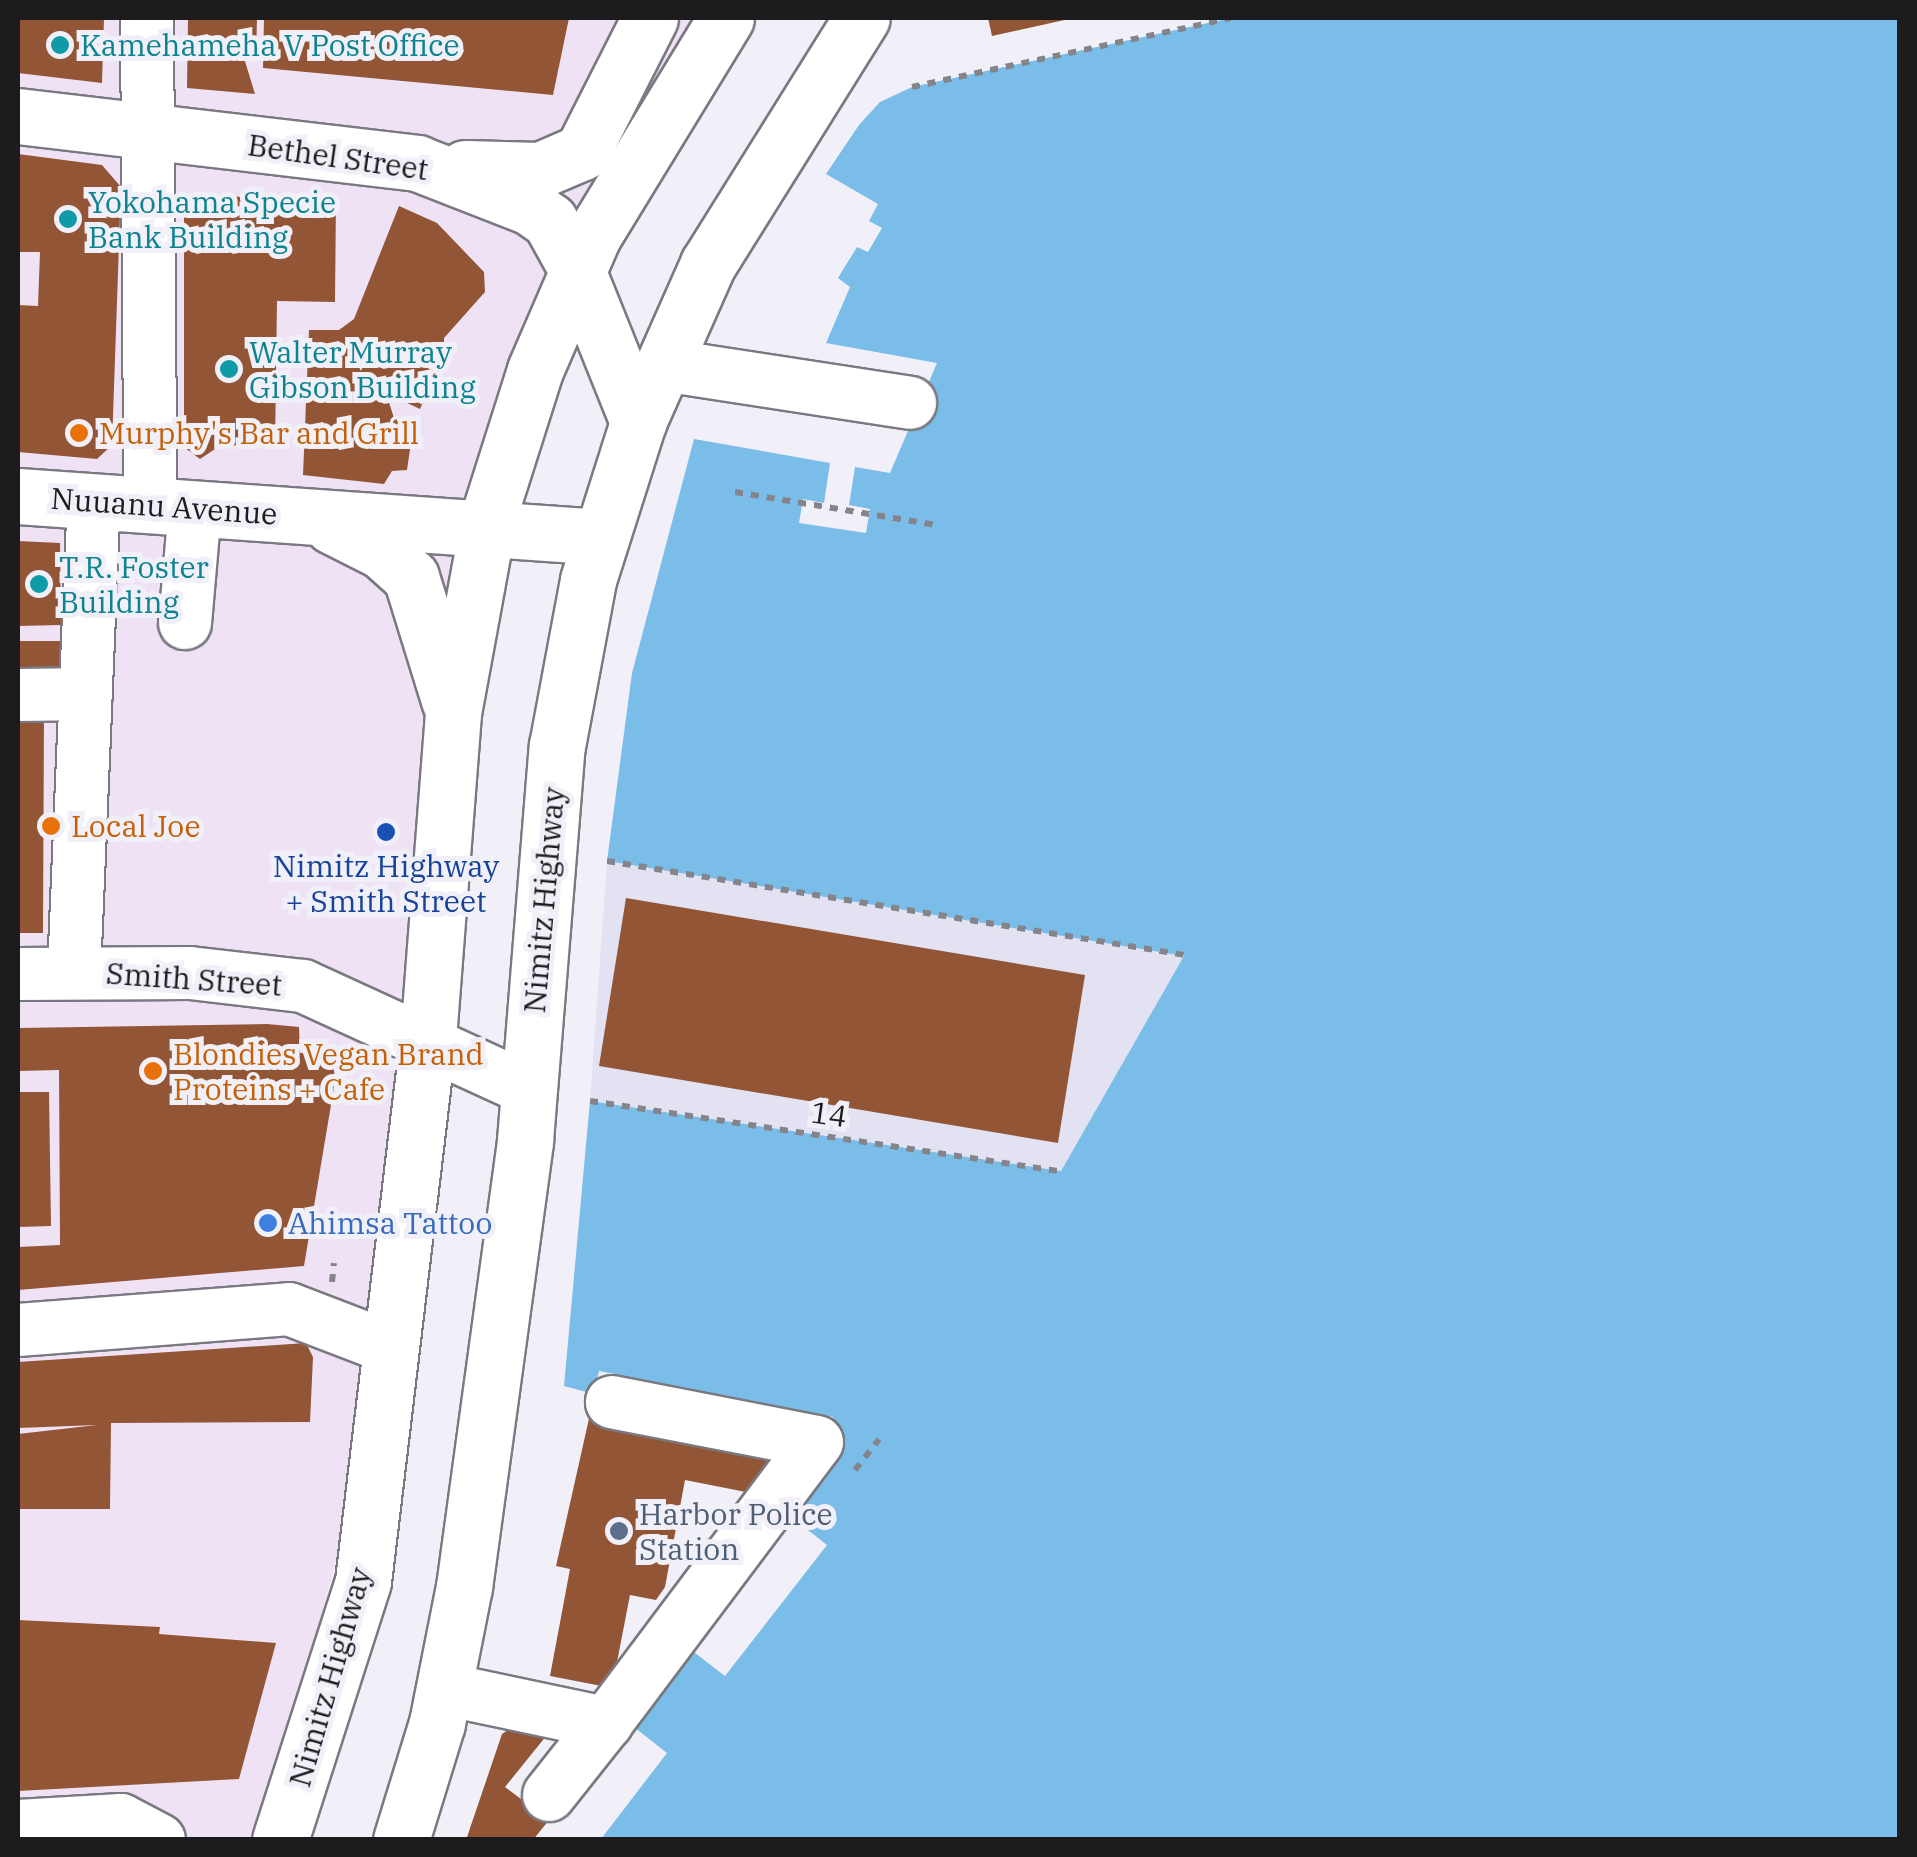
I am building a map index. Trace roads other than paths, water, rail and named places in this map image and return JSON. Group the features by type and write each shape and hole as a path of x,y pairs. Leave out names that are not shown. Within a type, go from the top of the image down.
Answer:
{"main road":[{"path":"417,163 512,172 566,163 582,152 650,18"},
{"name":"Nimitz Highway","path":"400,1840 444,1689 464,1587 528,1090 558,746 601,537 638,422 662,364 752,186 862,18"},
{"name":"Nimitz Highway","path":"280,1840 363,1581 428,1038 453,713 486,529 535,370 578,270 626,172 715,27"},
{"name":"Bethel Street","path":"18,116 417,163 530,207 550,221 578,270 638,422"},
{"name":"Nuuanu Avenue","path":"18,496 601,537"},
{"name":"Nuuanu Avenue","path":"311,516 382,551 411,577 453,713"}],"street":[{"path":"147,18 147,132 173,508 175,623"},
{"path":"662,364 910,403"},
{"path":"74,973 94,503"},
{"path":"18,694 86,694"},
{"name":"Smith Street","path":"18,974 190,972 303,986 428,1038 528,1090"},
{"path":"18,1330 289,1309 392,1349"},
{"path":"549,1795 816,1442 612,1402"},
{"path":"444,1689 606,1722"},
{"path":"18,1826 121,1820 159,1840"}],"water":[{"path":"1231,18 1899,18 1899,1839 601,1839 667,1753 625,1720 682,1643 725,1676 827,1545 794,1519 748,1577 824,1458 833,1417 599,1371 594,1394 564,1386 590,1101 1061,1171 1184,956 607,861 632,673 694,439 830,463 824,503 803,499 799,523 866,533 870,509 849,505 855,467 890,473 937,363 826,343 850,287 838,278 857,247 868,252 882,228 869,221 878,204 826,174 859,125 880,102 912,87"}],"place":[{"name":"Kamehameha V Post Office","path":"60,45"},
{"name":"Yokohama Specie Bank Building","path":"68,219"},
{"name":"Walter Murray Gibson Building","path":"229,369"},
{"name":"Murphy's Bar and Grill","path":"79,433"},
{"name":"T.R. Foster Building","path":"39,584"},
{"name":"Local Joe","path":"51,826"},
{"name":"Nimitz Highway + Smith Street","path":"386,832"},
{"name":"Blondies Vegan Brand Proteins + Cafe","path":"153,1071"},
{"name":"Ahimsa Tattoo","path":"268,1223"},
{"name":"Harbor Police Station","path":"619,1531"}]}
